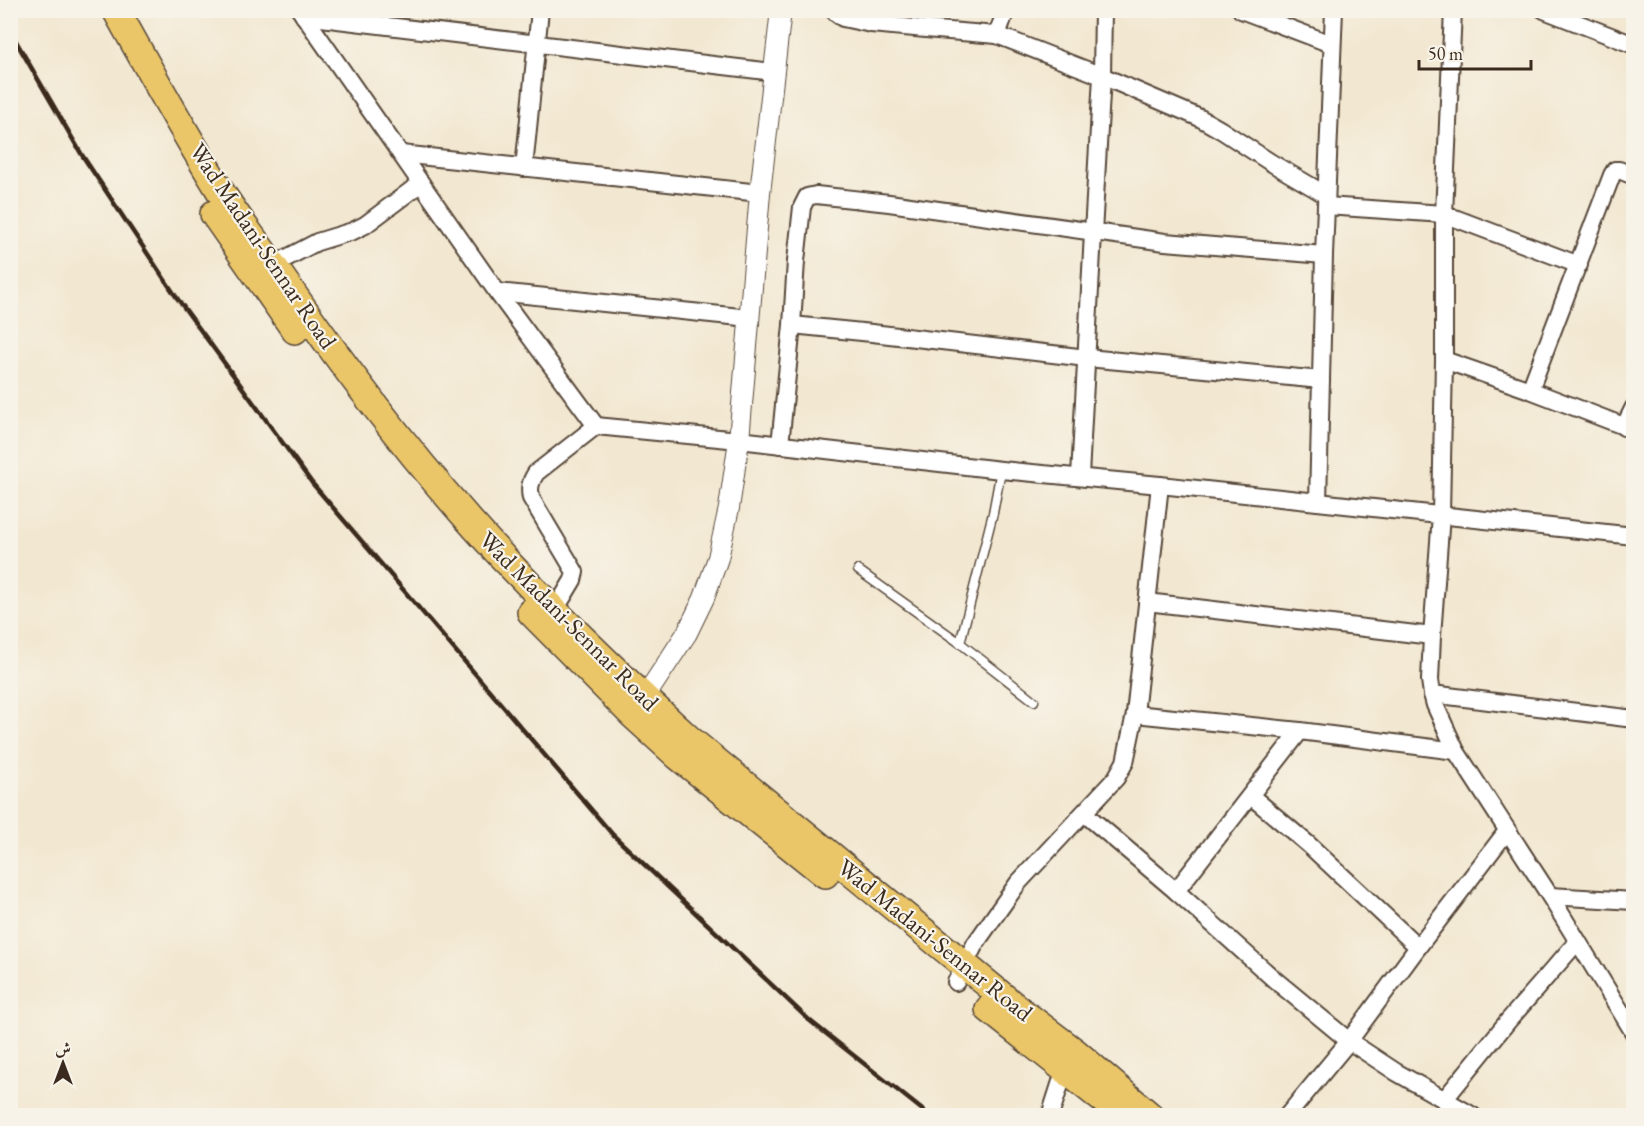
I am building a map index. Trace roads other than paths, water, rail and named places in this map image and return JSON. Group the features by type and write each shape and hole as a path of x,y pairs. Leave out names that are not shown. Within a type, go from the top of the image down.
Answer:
{"highway":[{"name":"Wad Madani-Sennar Road","path":"96,10 181,160 242,256 372,431 453,529 557,639 638,707 739,782 960,973 1018,1009 1122,1116"},
{"name":"Wad Madani-Sennar Road","path":"116,10 220,191 338,356 425,468 475,526 555,610 638,707"},
{"name":"Wad Madani-Sennar Road","path":"1070,1061 1150,1116"}],"street":[{"path":"524,168 540,10"},
{"path":"638,707 687,633 718,558 729,508 739,440 760,193 781,10"},
{"path":"835,10 843,18 871,24 998,35 1200,118 1326,201 1444,214 1579,265"},
{"path":"998,35 1006,10"},
{"path":"1080,476 1102,76 1103,10"},
{"path":"1241,10 1331,44"},
{"path":"1318,502 1324,255 1334,10"},
{"path":"1453,10 1444,214 1441,515 1432,636 1430,680 1432,694 1456,751 1550,896 1634,1034"},
{"path":"1544,10 1634,45"},
{"path":"302,13 773,72"},
{"path":"302,13 497,292 596,426"},
{"path":"401,154 760,193"},
{"path":"1530,390 1615,170 1634,176"},
{"path":"273,266 317,242 365,225 421,183"},
{"path":"780,446 802,207 807,197 816,195 889,202 1166,242 1324,255"},
{"path":"497,292 750,318"},
{"path":"792,325 1088,358 1321,380"},
{"path":"1444,360 1629,428 1634,407"},
{"path":"555,610 573,580 575,572 531,498 529,489 531,480 536,473 596,426 1634,536"},
{"path":"960,973 975,944 1018,884 1116,778 1125,762 1135,714 1160,485"},
{"path":"1147,602 1432,636"},
{"path":"1432,694 1634,719"},
{"path":"1135,714 1300,731 1456,751"},
{"path":"1176,891 1300,731"},
{"path":"1251,796 1309,845 1418,947"},
{"path":"1084,813 1176,891 1275,980 1349,1041 1396,1072 1473,1116"},
{"path":"1287,1116 1349,1041 1507,831"},
{"path":"1550,896 1634,901"},
{"path":"1444,1100 1508,1021 1577,942"},
{"path":"1050,1116 1070,1061"}],"lane":[{"path":"960,643 993,513 1001,470"},
{"path":"858,570 960,643 1034,701"}],"railway":[{"path":"10,31 82,155 177,298 312,483 613,835 809,1020 930,1116"}]}
